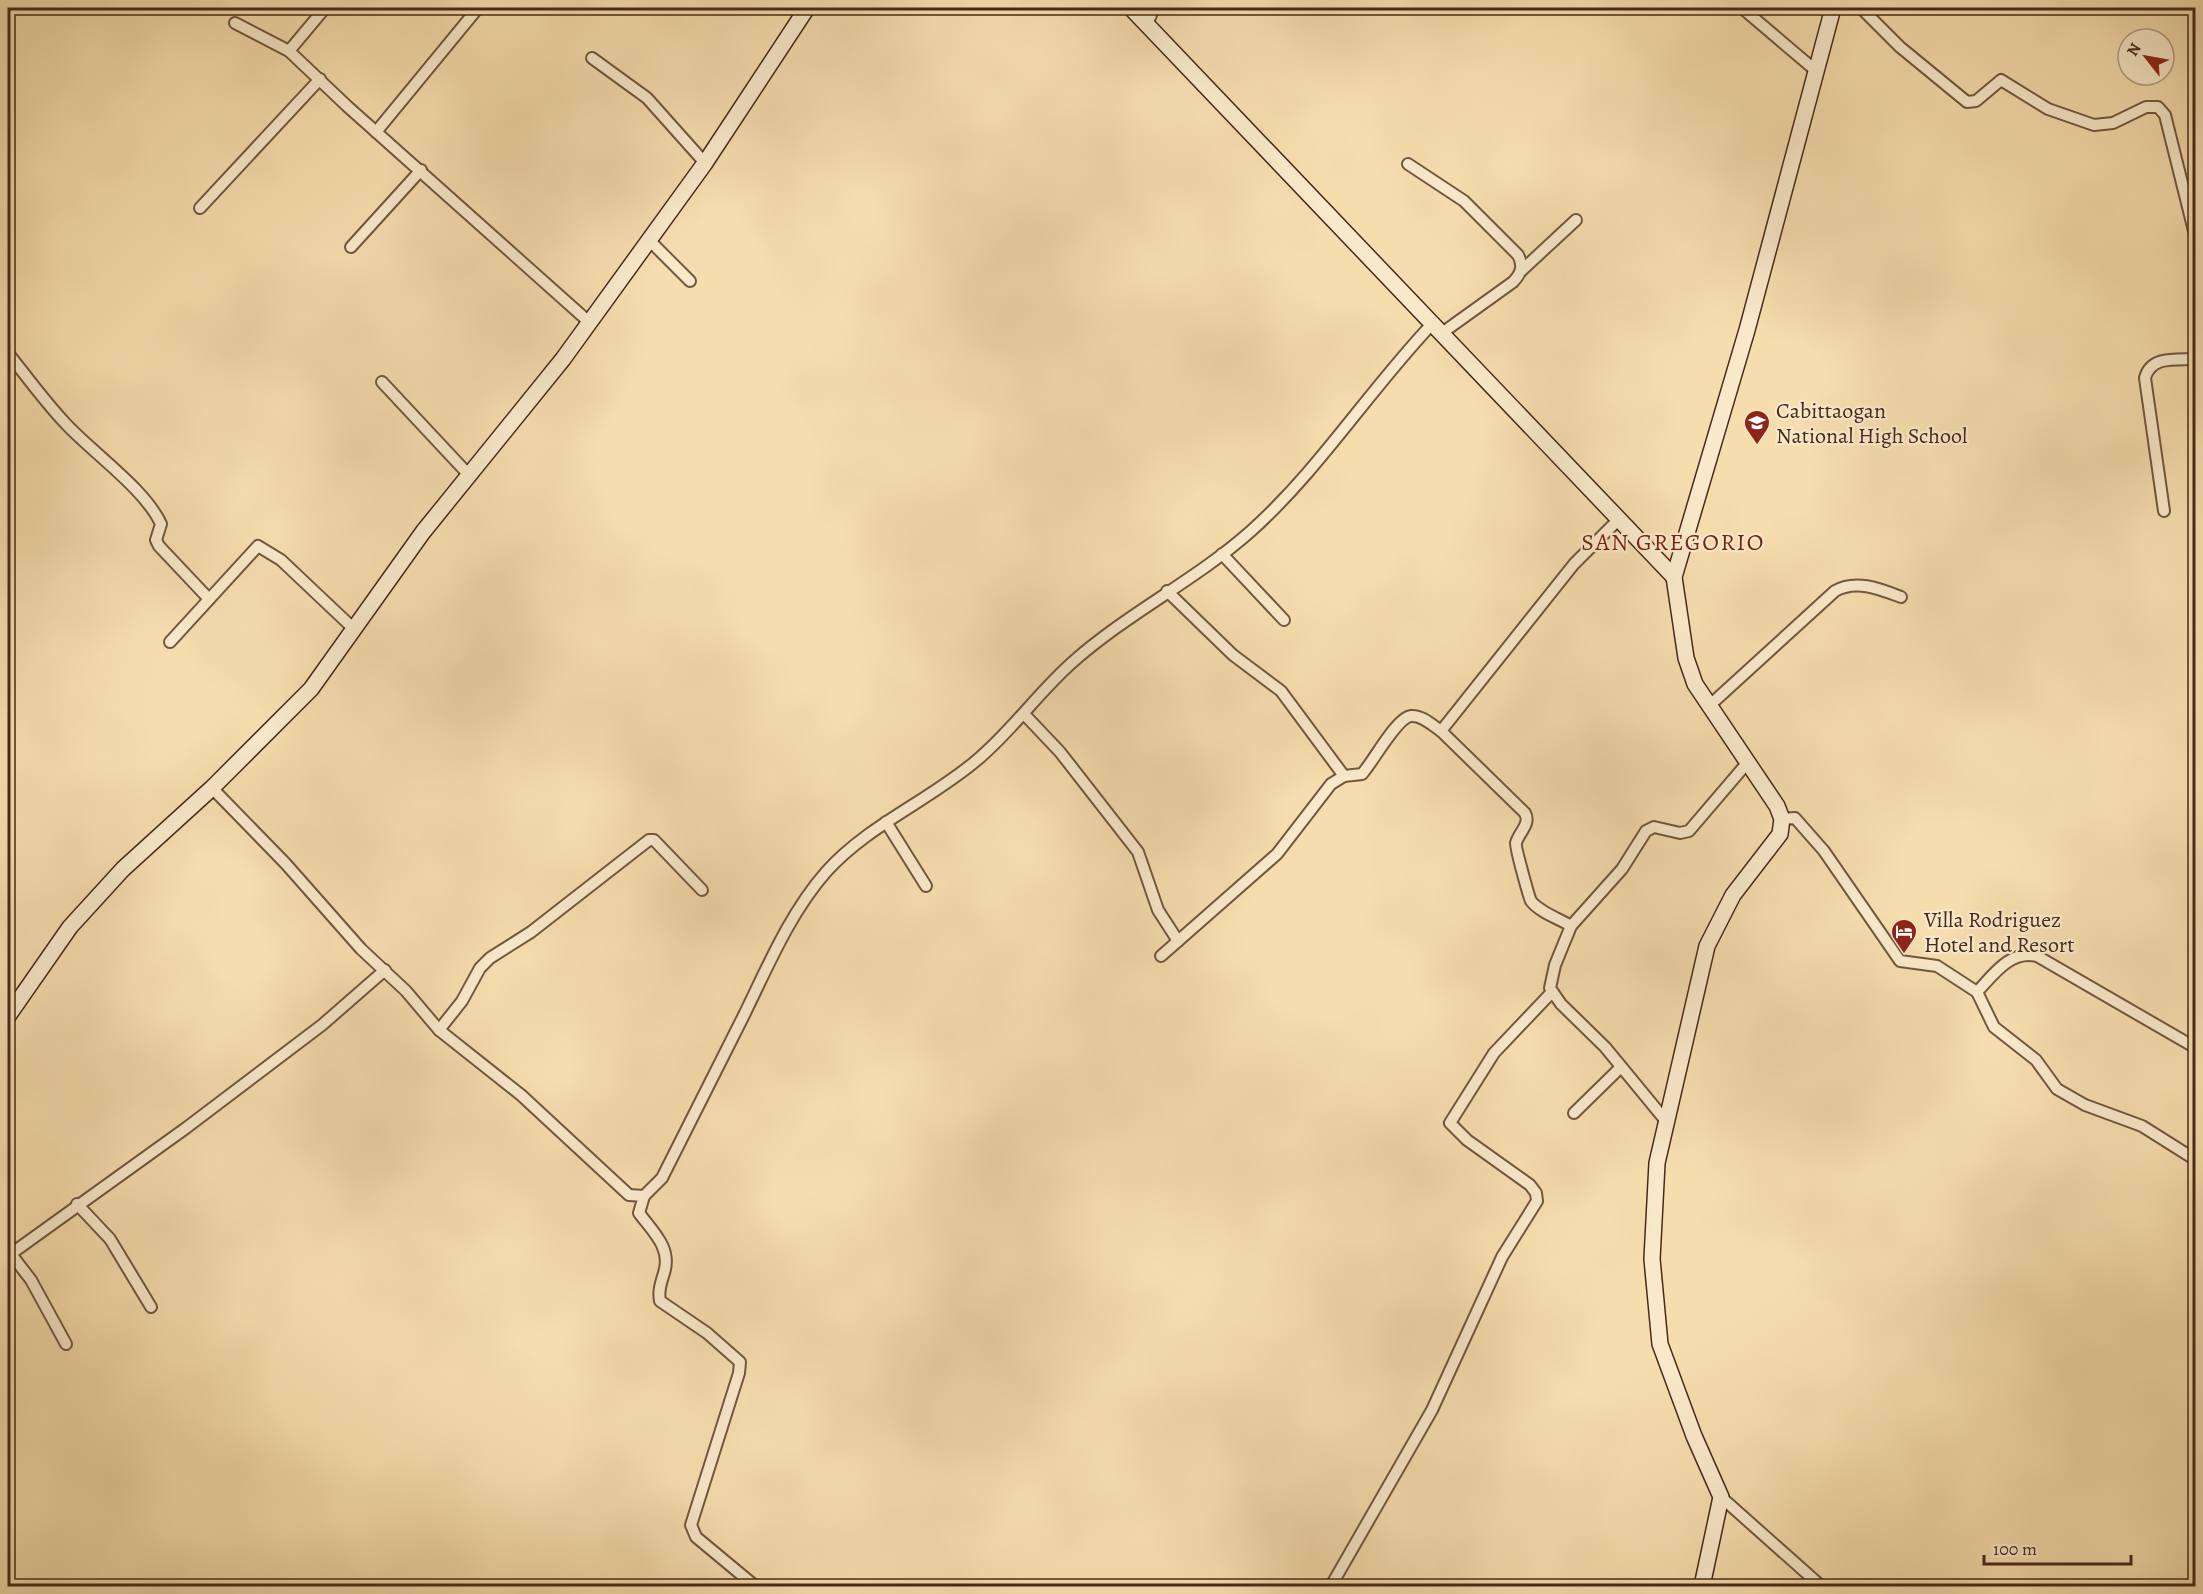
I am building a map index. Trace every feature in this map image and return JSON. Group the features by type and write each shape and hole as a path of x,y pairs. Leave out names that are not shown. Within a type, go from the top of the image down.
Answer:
{"street":[{"path":"289,51 325,8"},
{"path":"376,132 478,8"},
{"path":"8,1016 70,927 123,869 292,711 355,630 423,532 543,384 590,322 705,163 805,8"},
{"path":"1131,8 1674,577"},
{"path":"1147,24 1154,8"},
{"path":"1742,8 1815,70"},
{"path":"1821,1587 1721,1497 1694,1437 1658,1331 1652,1274 1657,1163 1707,946 1733,895 1780,834 1782,819 1777,806 1695,684 1686,658 1674,577 1747,330 1833,8"},
{"path":"1861,8 1900,46 1966,102 1976,101 2001,80 2048,109 2094,125 2114,123 2146,107 2158,106 2165,115 2196,239"},
{"path":"235,23 289,51 376,132 422,170 590,322"},
{"path":"592,58 647,98 705,163"},
{"path":"200,208 320,79"},
{"path":"1408,164 1464,201 1518,255 1521,271"},
{"path":"351,247 422,170"},
{"path":"755,1587 696,1537 691,1525 739,1373 740,1362 707,1333 660,1301 660,1286 667,1260 666,1251 639,1213 644,1196 662,1178 794,917 828,871 886,822 915,805 977,760 1024,714 1042,690 1073,661 1167,591 1222,554 1269,513 1353,420 1406,353 1438,328 1513,282 1521,271 1576,220"},
{"path":"648,239 690,281"},
{"path":"8,353 65,423 136,492 158,518 161,524 156,540 159,546 208,599"},
{"path":"2164,511 2145,378 2150,367 2160,361 2196,359"},
{"path":"382,382 468,474"},
{"path":"1441,731 1574,564 1619,519"},
{"path":"170,642 258,546 281,560 355,630"},
{"path":"1222,554 1284,620"},
{"path":"1708,706 1835,591 1849,585 1857,585 1901,597"},
{"path":"1167,591 1233,655 1281,691 1344,776"},
{"path":"1024,714 1060,752 1138,852 1158,910 1178,941"},
{"path":"1161,956 1276,854 1299,828 1331,783 1344,776 1362,774 1397,725 1407,717 1420,717 1441,731 1527,816 1515,851 1530,898 1537,906 1571,926"},
{"path":"1666,1121 1621,1067 1552,992 1550,980 1571,926 1622,869 1646,831 1654,827 1680,833 1689,831 1748,762"},
{"path":"212,788 286,864 358,945 385,970 439,1030 539,1110 629,1195 644,1196"},
{"path":"1782,819 1792,817 1802,825 1900,961 1936,966 1977,992 1994,1027 2036,1060 2053,1085 2062,1093 2085,1106 2136,1123 2196,1160"},
{"path":"886,822 926,886"},
{"path":"439,1030 462,1001 480,968 490,958 531,932 649,840 654,840 702,890"},
{"path":"1977,992 2010,960 2020,955 2037,956 2196,1048"},
{"path":"66,1344 34,1286 9,1255 186,1128 304,1039 385,970"},
{"path":"1330,1587 1440,1395 1493,1274 1537,1201 1536,1193 1530,1185 1461,1135 1450,1123 1494,1053 1552,992"},
{"path":"1574,1113 1621,1067"},
{"path":"77,1204 110,1239 151,1307"},
{"path":"1702,1587 1721,1497"}],"place":[{"name":"Cabittaogan National High School","path":"1757,446"},
{"name":"Villa Rodriguez Hotel and Resort","path":"1904,955"}],"district":[{"name":"SAN GREGORIO","path":"1673,542"}]}
